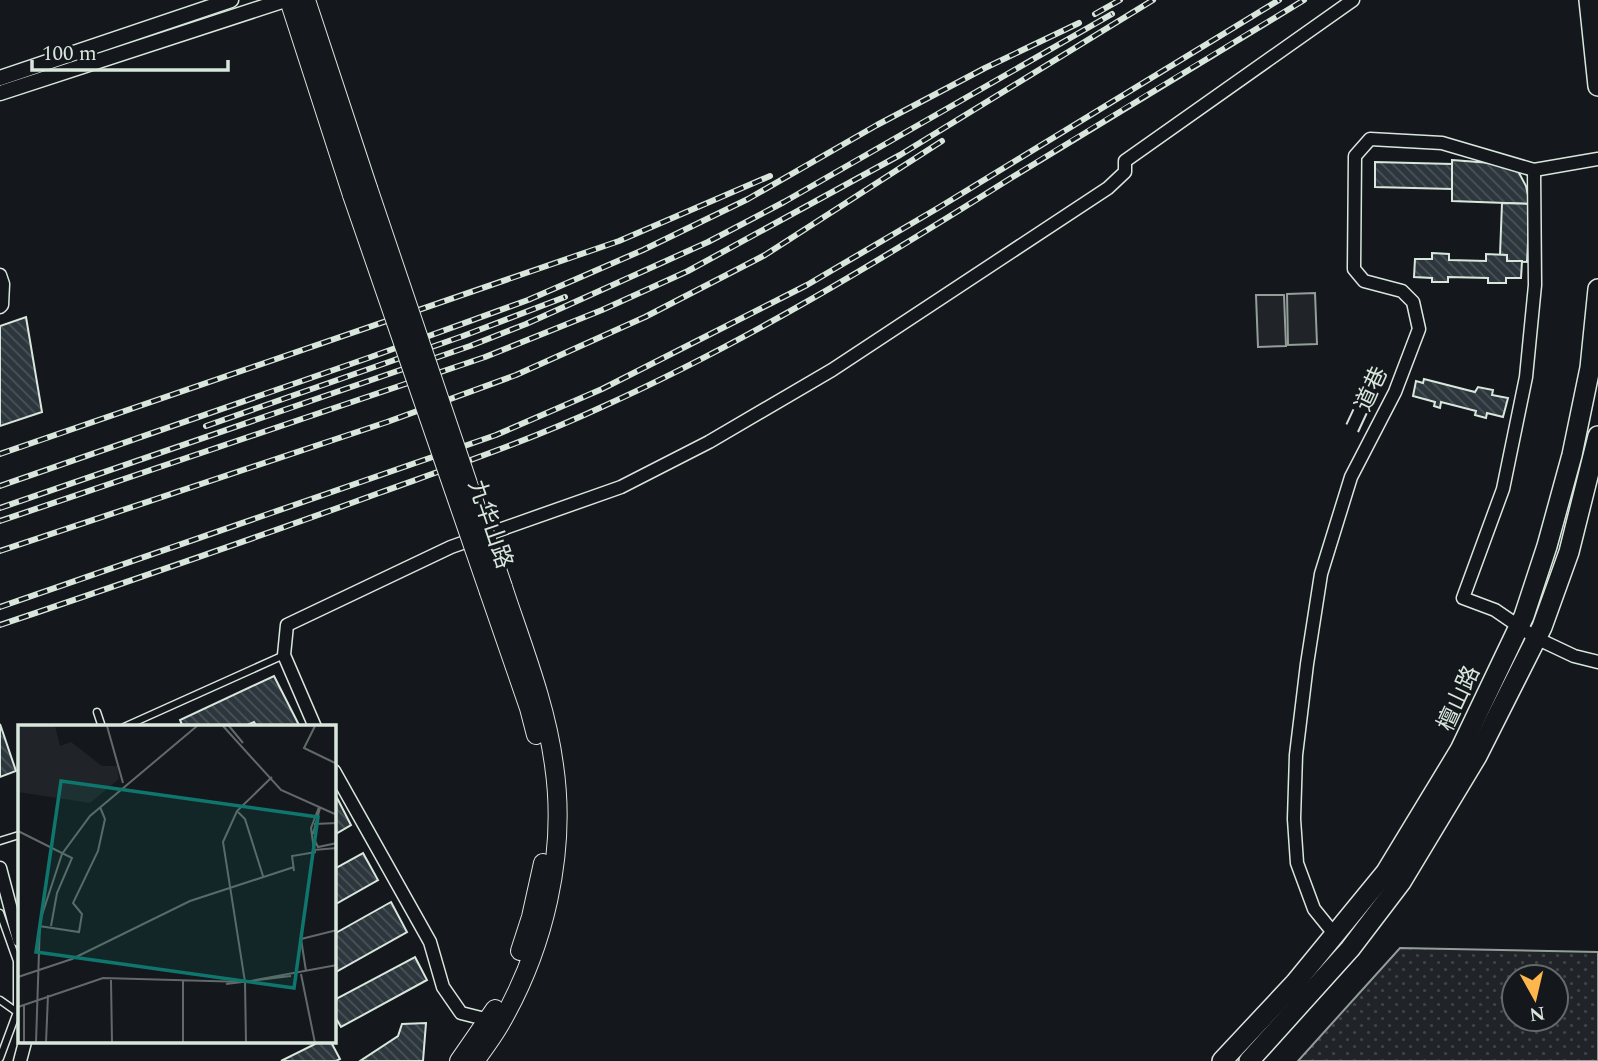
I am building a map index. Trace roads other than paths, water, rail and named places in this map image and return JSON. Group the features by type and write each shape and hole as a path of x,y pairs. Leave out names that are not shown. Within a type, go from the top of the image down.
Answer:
{"main road":[{"name":"九华山路","path":"287,0 360,192 496,589 541,705 554,766 558,825 553,876 544,919 523,976 499,1027 475,1061"},
{"name":"九华山路","path":"306,0 360,192"},
{"path":"1590,2 1598,86"},
{"name":"檀山路","path":"1222,1061 1295,983 1386,872 1460,750 1518,628 1547,546 1572,454 1590,368 1598,289"},
{"name":"檀山路","path":"1249,1061 1350,949 1402,882 1477,756 1536,638 1569,552 1598,436"},
{"name":"九华山路","path":"459,1061 489,1020 513,972 542,873 547,822 544,767 496,589"}],"street":[{"path":"0,78 231,0"},
{"path":"0,93 287,0"},
{"path":"314,725 284,655 287,625 452,547 621,487 709,442 832,370 1108,188 1125,172 1125,161 1353,0"},
{"name":"二道巷","path":"1335,935 1314,909 1297,863 1294,819 1296,755 1307,664 1321,574 1351,477 1395,392 1419,329 1413,302 1402,291 1364,281 1354,269 1355,156 1370,139 1442,143 1534,170 1598,159"},
{"path":"1534,170 1535,285 1526,377 1503,489 1463,598 1495,610 1536,638 1574,656 1598,662"},
{"path":"0,275 3,284 0,307"},
{"path":"336,775 430,942 443,987 461,1013 489,1020"},
{"path":"0,868 18,936"}],"lane":[{"path":"128,725 284,655"},
{"path":"97,712 101,725"},
{"path":"0,841 18,835"},
{"path":"0,914 17,961 17,1012 0,1058"},
{"path":"0,1000 17,1012"},
{"path":"21,1059 31,1044"}],"railway":[{"path":"1095,14 1120,0"},
{"path":"0,521 485,357 602,310 688,271 900,155 1153,0"},
{"path":"0,607 496,435 602,389 807,285 1279,0"},
{"path":"0,625 237,544 492,452 549,430 657,381 760,328 862,270 1304,0"},
{"path":"0,508 470,346 526,324 708,242 784,202 1112,14"},
{"path":"0,486 528,300 643,250 748,199 877,125 985,68 1079,23"},
{"path":"0,551 387,422 516,375 645,317 765,255 942,141"},
{"path":"0,454 619,241 770,176"},
{"path":"206,426 463,336 565,297"}]}
